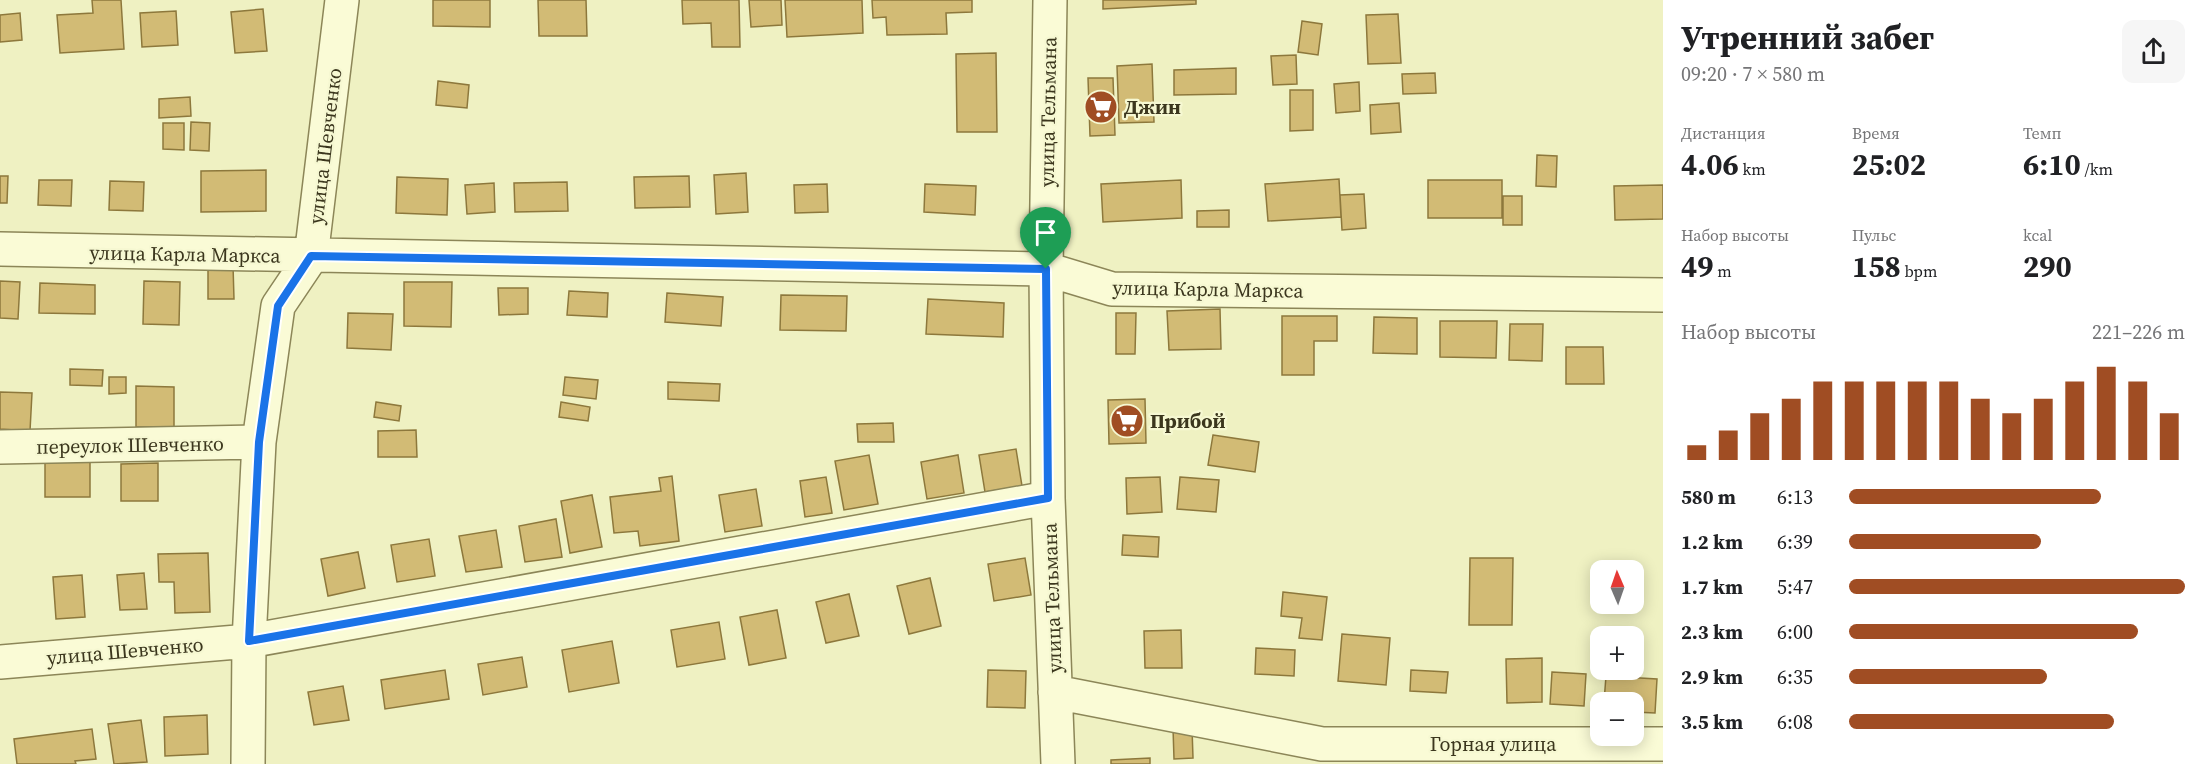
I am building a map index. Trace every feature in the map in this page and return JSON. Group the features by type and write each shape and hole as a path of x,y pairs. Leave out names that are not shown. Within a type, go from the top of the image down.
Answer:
{"street":[{"name":"улица Шевченко","path":"249,641 259,442 278,306 311,256 342,0"},
{"name":"улица Тельмана","path":"1050,0 1046,269 1048,498 1058,764"},
{"name":"улица Карла Маркса","path":"0,249 1046,269 1112,289 1663,295"},
{"name":"переулок Шевченко","path":"0,447 259,442"},
{"name":"улица Шевченко","path":"0,662 249,641 1048,498"},
{"path":"248,764 249,641"},
{"name":"Горная улица","path":"1055,692 1322,744 1663,744"},
{"path":"1289,764 1322,744"}],"building":[{"path":"92,0 121,0 124,49 60,53 57,15 93,13"},
{"path":"433,0 490,0 490,27 433,26"},
{"path":"538,0 586,0 587,36 539,36"},
{"path":"682,0 739,0 740,47 712,47 711,23 683,24"},
{"path":"749,0 781,0 782,25 751,27"},
{"path":"785,0 862,0 863,33 787,37"},
{"path":"872,0 972,0 972,12 946,13 947,34 887,35 886,17 873,18"},
{"path":"1103,0 1196,0 1196,4 1103,9"},
{"path":"263,9 267,51 235,53 231,12"},
{"path":"176,11 178,45 142,47 140,13"},
{"path":"20,13 22,40 0,42 0,15"},
{"path":"1398,14 1401,63 1368,64 1366,15"},
{"path":"1302,21 1322,24 1318,55 1298,52"},
{"path":"996,53 997,132 957,132 956,54"},
{"path":"1296,55 1297,84 1273,85 1271,56"},
{"path":"1152,64 1154,122 1119,123 1117,66"},
{"path":"1236,68 1236,94 1174,95 1174,70"},
{"path":"1435,73 1436,93 1403,94 1402,74"},
{"name":"Джин","path":"1088,78 1113,78 1115,135 1090,136"},
{"path":"438,81 469,85 467,108 436,105"},
{"path":"1359,82 1360,111 1336,113 1334,84"},
{"path":"1290,90 1313,90 1313,130 1290,131"},
{"path":"190,97 191,116 159,118 159,99"},
{"path":"1399,103 1401,132 1371,134 1370,105"},
{"path":"191,122 210,123 209,151 190,150"},
{"path":"163,123 184,123 184,150 163,149"},
{"path":"1537,155 1557,156 1556,187 1536,186"},
{"path":"266,170 266,211 201,212 201,171"},
{"path":"746,173 748,212 716,214 714,175"},
{"path":"0,176 8,176 7,203 0,203"},
{"path":"689,176 690,207 635,208 634,177"},
{"path":"397,177 448,179 447,215 396,213"},
{"path":"1339,179 1341,217 1268,221 1265,184"},
{"path":"39,180 72,180 71,206 38,205"},
{"path":"1181,180 1182,218 1103,222 1101,184"},
{"path":"1428,180 1502,180 1502,218 1428,218"},
{"path":"110,181 144,182 143,211 109,210"},
{"path":"567,182 568,211 515,212 514,183"},
{"path":"494,183 495,212 467,214 465,185"},
{"path":"827,184 828,212 795,213 794,185"},
{"path":"925,184 976,186 975,215 924,212"},
{"path":"1663,185 1663,219 1615,220 1614,186"},
{"path":"1364,194 1366,228 1342,230 1340,195"},
{"path":"1503,196 1522,196 1522,225 1503,225"},
{"path":"1229,210 1229,227 1197,227 1197,211"},
{"path":"208,265 233,265 234,299 208,299"},
{"path":"0,281 20,282 18,319 0,318"},
{"path":"144,281 180,282 179,325 143,324"},
{"path":"404,282 452,282 451,327 404,326"},
{"path":"40,283 95,285 95,314 39,313"},
{"path":"498,288 528,288 528,314 499,315"},
{"path":"569,291 608,293 607,317 567,315"},
{"path":"667,293 723,297 721,326 665,322"},
{"path":"781,295 847,296 846,331 780,330"},
{"path":"928,299 1004,303 1003,337 926,334"},
{"path":"1220,309 1221,349 1169,350 1167,311"},
{"path":"348,313 393,314 391,350 347,348"},
{"path":"1116,313 1136,313 1135,354 1116,354"},
{"path":"1282,316 1337,316 1337,341 1314,341 1314,375 1282,375"},
{"path":"1374,317 1417,318 1417,354 1373,353"},
{"path":"1440,321 1497,321 1496,358 1440,357"},
{"path":"1510,324 1543,324 1542,361 1509,360"},
{"path":"1566,347 1603,347 1604,384 1566,384"},
{"path":"70,369 103,370 102,386 70,385"},
{"path":"109,377 126,377 126,393 109,394"},
{"path":"565,377 598,380 596,399 563,395"},
{"path":"668,382 720,384 719,401 668,399"},
{"path":"136,386 174,387 174,427 136,427"},
{"path":"0,392 32,393 30,431 0,429"},
{"name":"Прибой","path":"1145,399 1146,443 1109,444 1108,400"},
{"path":"376,402 401,406 399,421 374,417"},
{"path":"561,402 590,407 588,421 559,417"},
{"path":"893,423 894,442 858,442 857,424"},
{"path":"416,430 417,457 378,457 378,431"},
{"path":"1213,435 1259,442 1255,472 1208,465"},
{"path":"1016,449 1022,486 985,492 979,455"},
{"path":"869,455 878,504 844,510 835,461"},
{"path":"958,455 964,493 927,499 921,462"},
{"path":"45,460 90,461 90,497 45,497"},
{"path":"158,463 158,501 121,501 121,464"},
{"path":"672,476 679,541 640,546 638,531 614,533 610,497 661,491 659,478"},
{"path":"826,477 832,513 805,517 800,481"},
{"path":"1160,477 1162,512 1127,514 1126,478"},
{"path":"1180,477 1219,480 1216,512 1177,509"},
{"path":"756,489 762,526 725,532 719,495"},
{"path":"592,495 602,547 570,553 561,501"},
{"path":"556,519 562,557 525,562 519,526"},
{"path":"496,530 502,567 466,572 459,536"},
{"path":"1123,535 1159,537 1158,557 1122,555"},
{"path":"429,539 435,576 397,582 391,545"},
{"path":"358,552 365,588 328,596 321,559"},
{"path":"208,553 210,612 175,613 174,582 159,582 158,554"},
{"path":"1025,558 1031,595 994,601 988,564"},
{"path":"1470,558 1513,558 1512,625 1469,625"},
{"path":"144,573 147,609 120,610 117,575"},
{"path":"82,575 85,617 56,619 53,577"},
{"path":"930,578 941,626 909,634 897,586"},
{"path":"1283,592 1327,597 1322,640 1299,638 1302,618 1281,616"},
{"path":"849,594 859,636 826,643 816,602"},
{"path":"777,610 786,658 749,665 740,617"},
{"path":"719,622 725,659 677,667 671,630"},
{"path":"1181,630 1182,668 1145,668 1144,631"},
{"path":"1342,634 1390,638 1386,685 1338,681"},
{"path":"612,641 619,683 569,692 562,650"},
{"path":"1256,648 1295,650 1294,676 1255,674"},
{"path":"522,657 527,687 483,695 478,664"},
{"path":"1542,658 1542,702 1507,703 1506,659"},
{"path":"445,670 449,699 385,709 381,680"},
{"path":"988,670 1026,671 1025,708 987,707"},
{"path":"1411,670 1448,672 1446,693 1410,691"},
{"path":"1552,672 1586,674 1584,706 1550,704"},
{"path":"1657,679 1655,713 1644,712 1644,692 1605,692 1606,680"},
{"path":"343,686 349,720 314,725 308,692"},
{"path":"207,715 208,754 165,756 164,717"},
{"path":"141,720 147,762 114,764 108,724"},
{"path":"1173,728 1192,728 1193,758 1174,759"},
{"path":"92,729 96,759 75,761 76,764 17,764 14,739"},
{"path":"1150,758 1150,764 1111,764 1111,760"}],"place":[{"name":"Джин","path":"1101,107"},
{"name":"Прибой","path":"1127,421"}],"route":[{"path":"311,256 1046,269 1048,498 249,641 259,442 278,306 311,256"}]}
